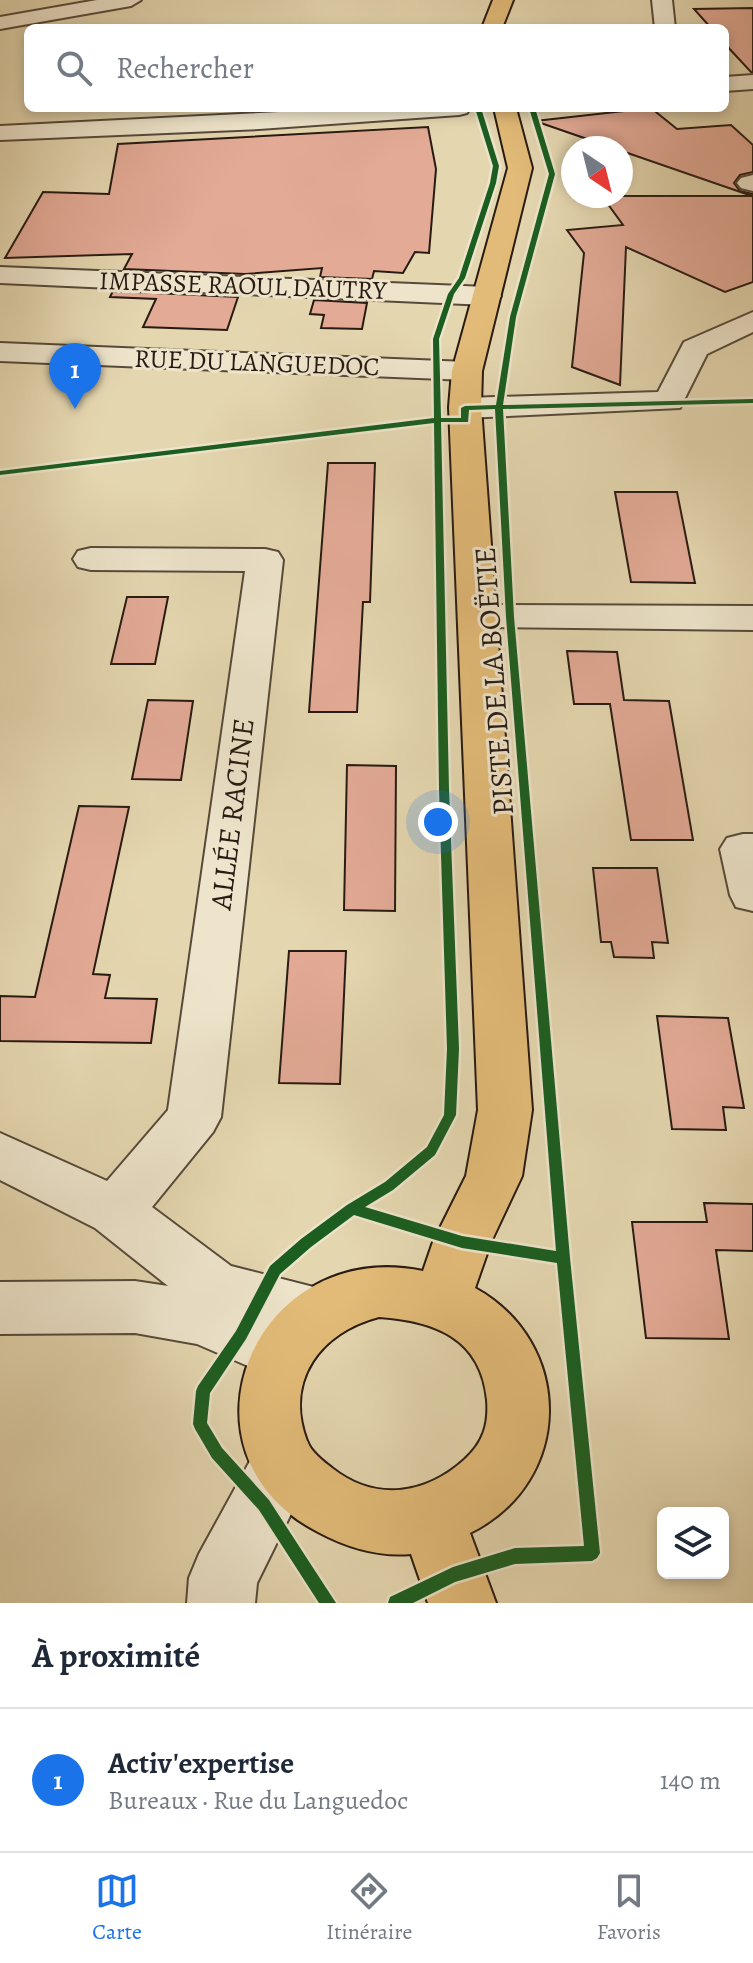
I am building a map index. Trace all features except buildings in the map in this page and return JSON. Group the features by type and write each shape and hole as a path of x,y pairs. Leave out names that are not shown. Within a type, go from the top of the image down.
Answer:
{"main road":[{"path":"494,24 503,0"},
{"path":"442,1299 462,1242 494,1176 505,1110 466,390 520,168 506,112"},
{"path":"379,1291 411,1291 442,1299 478,1320 504,1350 519,1388 519,1429 502,1467 473,1498 432,1518 389,1524 347,1515 311,1493 284,1463 271,1426 271,1388 301,1333 348,1298 379,1291"},
{"path":"432,1518 462,1603"}],"street":[{"path":"0,23 131,0"},
{"path":"662,0 665,24"},
{"path":"729,84 753,82"},
{"path":"0,133 259,122 402,112"},
{"name":"IMPASSE RAOUL DAUTRY","path":"0,275 487,296"},
{"name":"RUE DU LANGUEDOC","path":"0,352 466,390 669,401 695,348 753,321"},
{"name":"ALLÉE RACINE","path":"91,559 265,560 194,1117 115,1211"},
{"path":"477,616 753,618"},
{"path":"753,849 743,849 753,895"},
{"path":"0,1155 115,1211 215,1288 301,1333"},
{"path":"0,1308 135,1307 301,1333"},
{"path":"221,1603 223,1578 284,1463"}],"cycle path":[{"path":"352,1209 389,1186 431,1151 450,1115 453,1049 444,789 436,339 451,294 462,278 493,183 496,166 479,112"},
{"name":"PISTE DE LA BOËTIE","path":"396,1603 453,1575 515,1556 592,1553 563,1258 510,617 499,409 513,317 552,174 533,112"},
{"path":"0,473 438,420 465,420 465,408 753,401"},
{"path":"328,1603 264,1505 217,1453 200,1424 203,1391 241,1335 275,1270 352,1209 462,1242 563,1258"}],"place":[{"name":"Activ'expertise","path":"75,409"}]}
